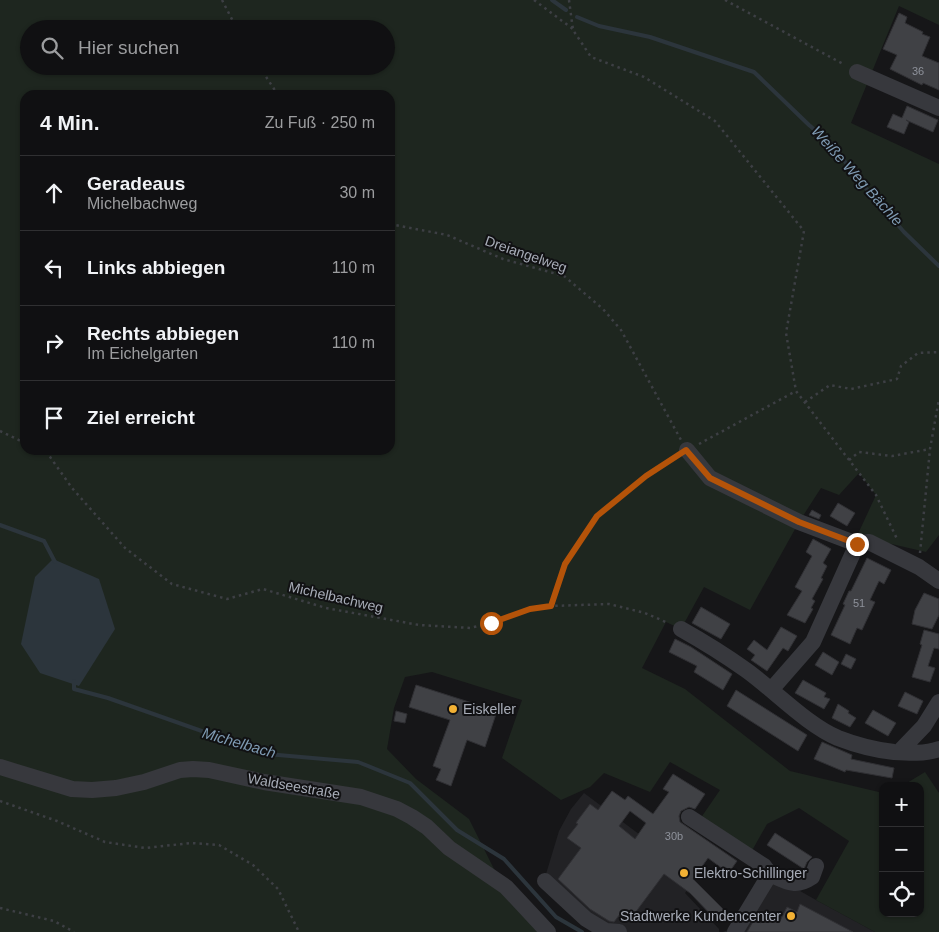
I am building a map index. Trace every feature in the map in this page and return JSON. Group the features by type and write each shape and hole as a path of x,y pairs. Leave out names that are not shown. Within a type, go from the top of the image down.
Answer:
{"street":[{"path":"857,72 939,108"},
{"path":"686,450 710,478 799,522 857,544 869,542 913,564 939,582"},
{"path":"771,690 813,642 857,544"},
{"path":"681,629 717,650 806,718 837,738 872,749 898,752 934,751"},
{"path":"898,752 924,726 939,702"},
{"name":"Waldseestraße","path":"0,767 72,788 92,790 116,788 144,782 180,770 193,769 209,770 264,782 361,797 412,816 449,848 506,887 548,932"},
{"path":"689,817 764,866 770,874 791,883 803,884 812,877 816,866"},
{"path":"735,932 770,874"},
{"path":"545,881 586,919 606,931 619,932"}],"path":[{"path":"222,0 232,20"},
{"path":"534,0 573,30 591,57 644,76 715,121 804,231 786,333 796,391 876,495 913,564"},
{"path":"569,0 573,30"},
{"path":"725,0 857,72"},
{"path":"264,75 275,90"},
{"name":"Dreiangelweg","path":"395,225 447,235 503,259 564,276 603,309 621,330 686,450"},
{"path":"805,402 830,385 851,389 897,379 901,366 918,353 939,352"},
{"path":"551,606 565,564 597,516 646,476 686,450 796,391"},
{"path":"913,564 939,399"},
{"path":"0,430 20,440"},
{"path":"849,460 859,452 892,456 930,449"},
{"name":"Michelbachweg","path":"49,455 72,488 126,548 172,584 227,599 263,589 326,608 419,625 470,628 491,623 530,609 551,606 609,604 646,613 681,629"},
{"path":"0,801 57,821 105,842 145,848 191,843 220,845 253,865 278,889 298,932"},
{"path":"0,908 54,921 74,932"}],"shaded area":[{"path":"0,0 939,0 939,25 899,6 851,123 939,164 939,535 926,552 857,536 876,495 859,473 839,495 821,488 799,522 750,610 704,587 681,629 666,622 642,668 685,689 790,771 879,792 879,917 924,917 924,782 909,782 925,772 939,793 939,932 875,932 816,900 849,841 799,808 767,824 749,856 698,822 720,790 670,762 650,792 604,773 590,787 561,800 502,758 522,700 432,672 405,677 394,708 387,749 416,779 469,819 505,891 539,932 0,932"},
{"path":"53,559 99,579 115,629 79,686 40,673 21,644 35,577"},
{"path":"584,793 675,861 693,860 705,867 685,893 719,929 719,932 594,932 543,884 559,831 571,809"},
{"path":"770,874 875,932 723,932 738,926"}],"building":[{"path":"899,13 907,17 905,23 930,37 922,56 939,63 939,90 923,83 922,85 890,69 897,55 883,49"},
{"path":"907,106 938,120 933,132 906,120 909,122 904,134 887,127 893,114 902,118"},
{"path":"838,503 855,513 847,526 830,516"},
{"path":"812,510 821,515 819,519 809,515"},
{"path":"813,539 831,549 823,563 827,566 821,578 823,579 812,599 815,601 811,608 813,609 805,623 787,615 802,591 795,587 812,556 806,552"},
{"path":"867,558 891,570 884,584 879,581 870,600 875,602 862,630 857,628 850,644 831,635 845,605 843,604 849,591 851,591"},
{"path":"924,593 939,599 939,615 932,629 912,624 915,610"},
{"path":"701,607 730,624 721,639 692,623"},
{"path":"781,627 797,636 788,651 783,648 767,671 751,660 755,655 747,649 754,640 767,650"},
{"path":"924,630 939,634 939,649 934,648 928,666 935,668 930,682 912,677 922,645 920,644"},
{"path":"675,639 691,647 732,674 723,690 694,672 697,666 669,652"},
{"path":"823,652 839,662 832,675 815,665"},
{"path":"846,654 856,659 851,669 841,664"},
{"path":"803,680 826,693 824,697 830,699 824,709 795,693"},
{"path":"416,685 497,711 485,747 467,740 451,786 436,780 441,769 433,766 450,720 409,707"},
{"path":"736,690 807,735 798,751 727,706"},
{"path":"905,692 923,701 917,714 898,706"},
{"path":"838,704 856,718 850,727 832,718"},
{"path":"873,710 896,723 888,736 865,723"},
{"path":"396,711 407,714 405,723 394,721"},
{"path":"822,742 852,755 851,759 894,768 892,778 846,770 845,772 814,759"},
{"path":"673,774 705,794 695,809 689,807 681,811 679,816 680,822 737,861 730,871 725,867 723,869 708,858 693,879 724,910 715,919 690,893 664,874 632,917 623,910 614,922 609,921 590,909 558,879 581,848 567,838 590,804 598,810 612,791 625,800 628,796 653,814 669,792 663,789","holes":["630,811 646,823 635,839 619,826"]},
{"path":"775,833 812,857 804,869 767,845"},
{"path":"800,904 853,932 747,932 754,920 761,923 765,914 780,921 787,907 797,912"}],"waterway":[{"name":"Weiße Weg Bächle","path":"552,0 566,10"},
{"name":"Weiße Weg Bächle","path":"577,17 599,26 650,37 754,72 809,125 835,147 852,172 904,232 939,266"},
{"name":"Michelbach","path":"0,525 44,541 55,562"},
{"name":"Michelbach","path":"74,681 74,689 108,698 267,754 358,762 410,783 457,830 504,859 556,917 582,932"}],"place":[{"name":"Eiskeller","path":"453,709"},
{"name":"Elektro-Schillinger","path":"684,873"},
{"name":"Stadtwerke Kundencenter","path":"791,916"}],"route":[{"path":"491,623 530,609 551,606 565,564 597,516 646,476 686,450 710,478 799,522 857,544"}]}
